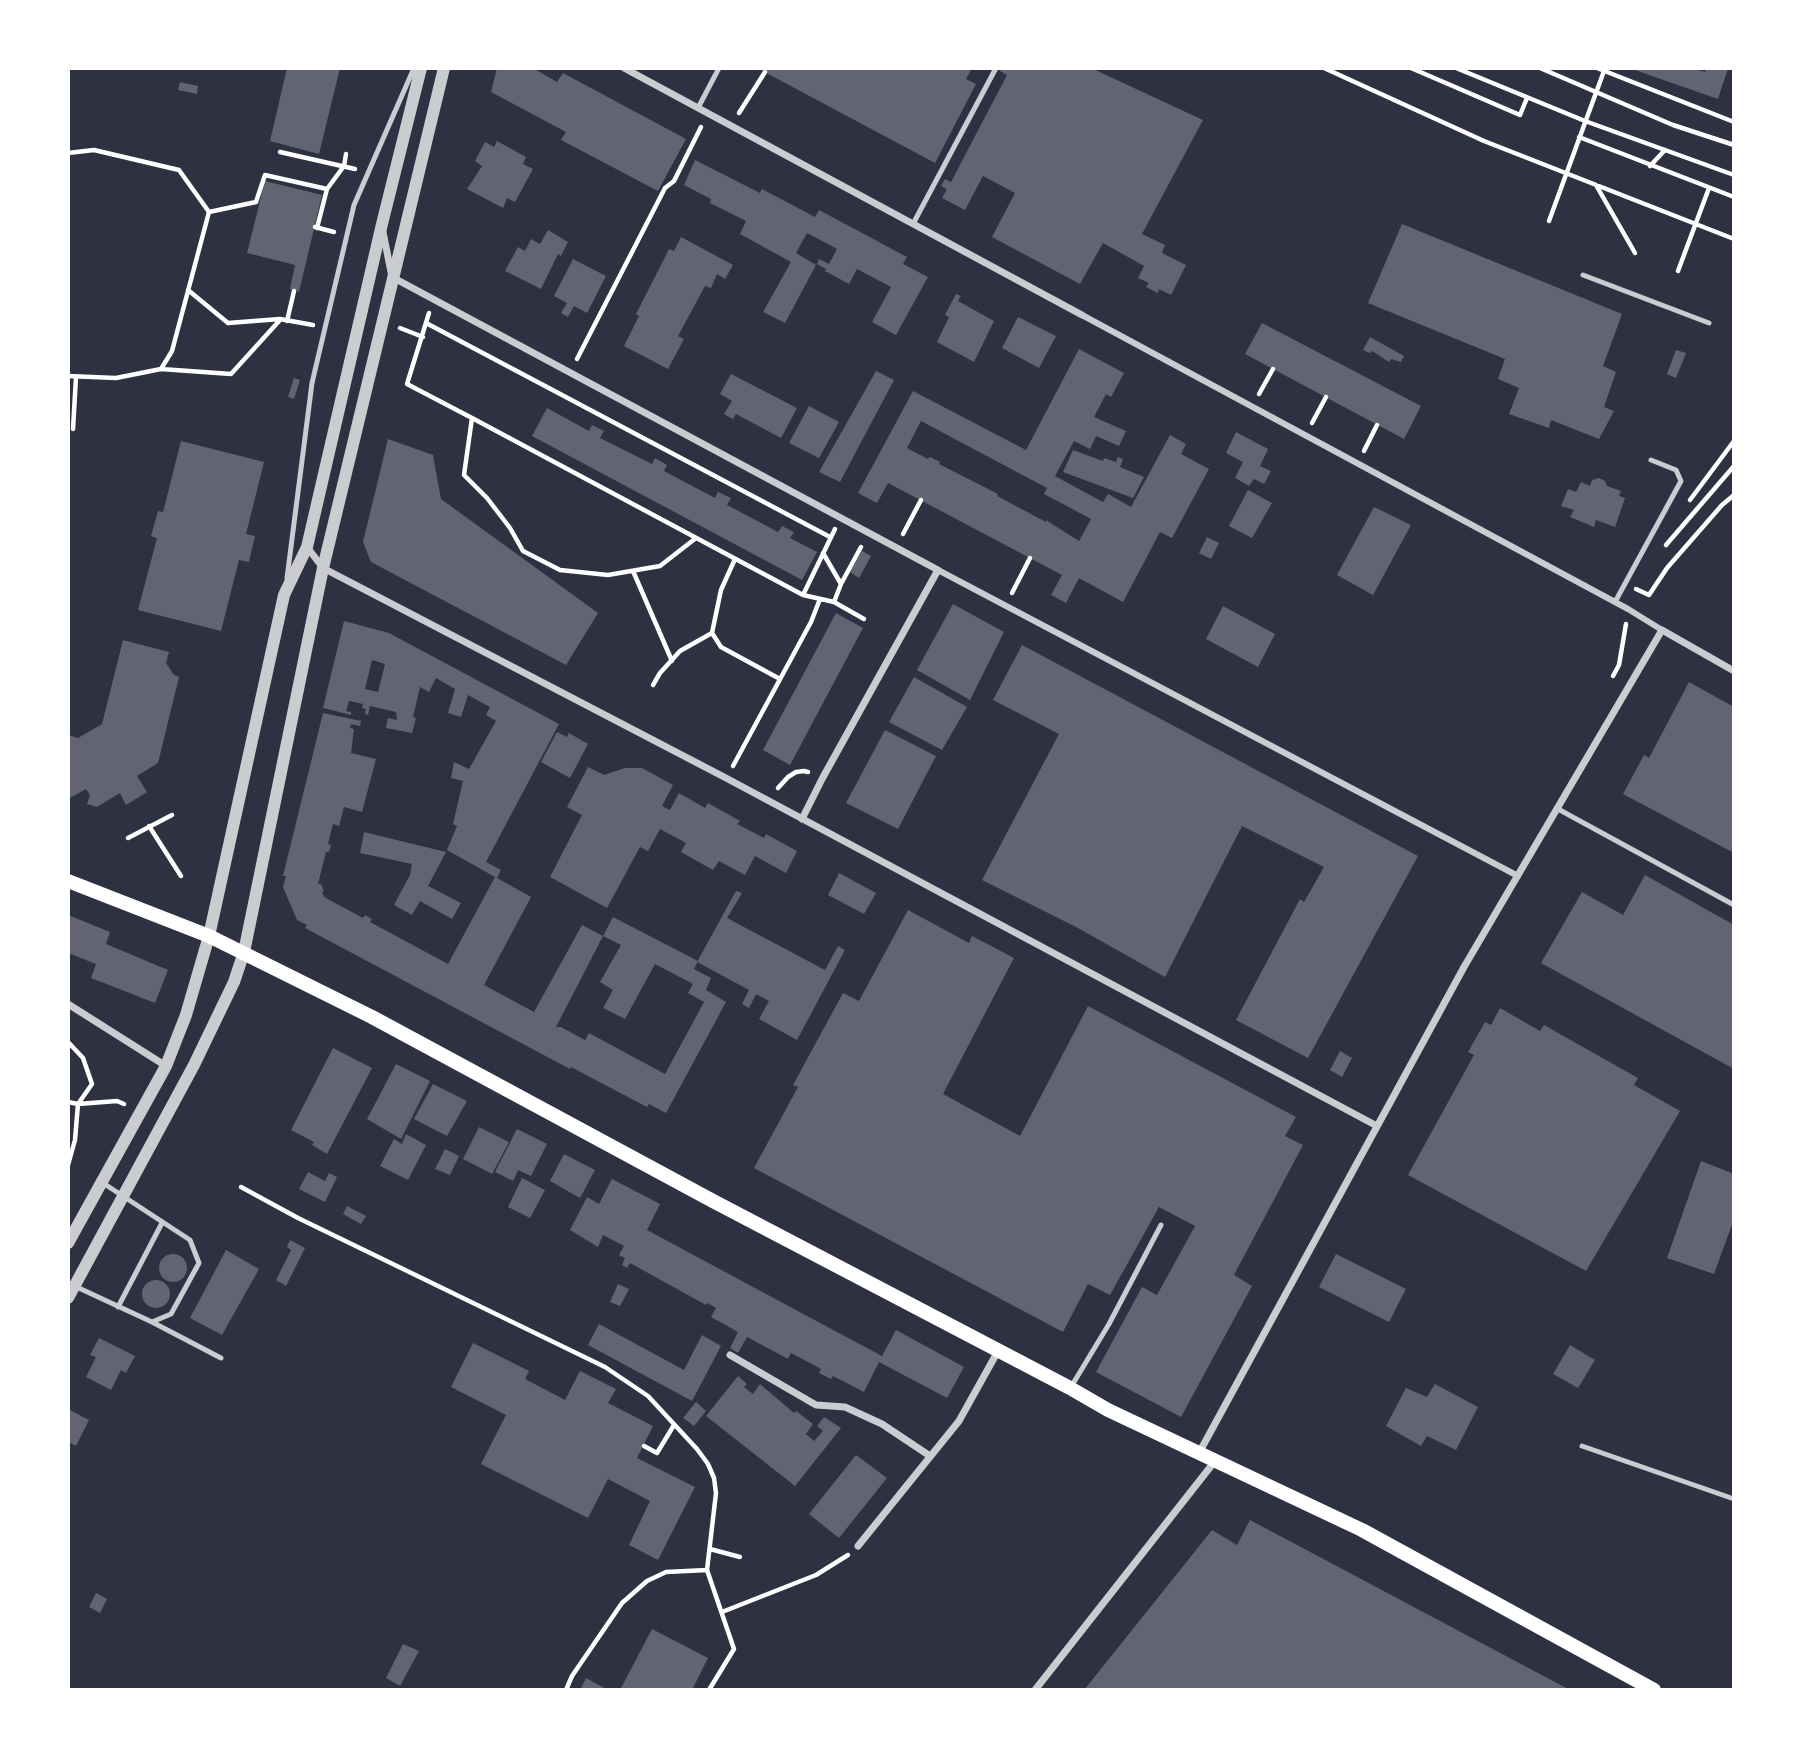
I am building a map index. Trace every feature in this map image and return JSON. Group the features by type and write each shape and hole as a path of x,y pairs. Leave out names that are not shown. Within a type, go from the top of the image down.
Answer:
{"main road":[{"path":"68,880 209,936 372,1017 1108,1410 1362,1530 1654,1690"}],"street":[{"path":"68,1243 166,1066 186,1015 209,936 284,595 307,547 421,68"},
{"path":"68,1298 72,1284 194,1065 234,982 244,953 323,568 444,68"},
{"path":"624,68 1628,609 1734,671"},
{"path":"382,225 392,277"},
{"path":"392,277 1005,606 1518,876"},
{"path":"307,547 323,568 768,800 1377,1126"},
{"path":"802,819 938,570"},
{"path":"1199,1453 1464,967 1662,630"},
{"path":"68,1004 166,1066"},
{"path":"858,1546 958,1421 998,1351"},
{"path":"730,1355 816,1405 845,1407 882,1424 930,1456"},
{"path":"1035,1690 1215,1461"}],"lane":[{"path":"284,595 309,402 354,205 414,68"},
{"path":"698,108 719,68"},
{"path":"913,225 996,68"},
{"path":"1583,275 1709,323"},
{"path":"1615,602 1681,481 1676,470 1651,460"},
{"path":"1558,808 1734,905"},
{"path":"103,1184 190,1240 199,1263 172,1314 152,1322"},
{"path":"118,1307 162,1223"},
{"path":"1070,1388 1109,1324 1161,1225"},
{"path":"72,1284 221,1358"},
{"path":"1582,1446 1734,1499"}],"path":[{"path":"1324,68 1484,141 1734,239"},
{"path":"1411,68 1520,115 1527,98"},
{"path":"1457,68 1585,121 1734,175"},
{"path":"1540,68 1673,125 1734,145"},
{"path":"1597,68 1734,122"},
{"path":"1549,221 1604,71"},
{"path":"731,126 765,72"},
{"path":"570,372 665,188 674,181 707,114"},
{"path":"1579,137 1734,197"},
{"path":"68,153 94,150 179,170 209,212"},
{"path":"1650,166 1665,150"},
{"path":"281,152 368,172"},
{"path":"317,228 327,189 344,166 346,154"},
{"path":"209,212 256,202 265,175 327,189"},
{"path":"1595,185 1635,253"},
{"path":"1678,271 1709,188"},
{"path":"162,369 172,351 209,212"},
{"path":"188,290 228,323 281,319 324,327"},
{"path":"288,320 294,291"},
{"path":"432,298 428,324 407,384 803,595 834,602 864,619"},
{"path":"68,376 116,378 162,369 231,374 281,319"},
{"path":"428,324 830,537"},
{"path":"1251,407 1273,369"},
{"path":"73,429 76,377"},
{"path":"1306,436 1325,397"},
{"path":"472,418 464,475 487,498 510,528 523,551 560,570 608,575 660,566 696,538"},
{"path":"1357,464 1377,425"},
{"path":"1662,551 1734,466"},
{"path":"1633,587 1649,596 1667,568 1734,495"},
{"path":"895,547 921,500"},
{"path":"803,595 841,517"},
{"path":"834,602 869,532"},
{"path":"823,552 841,584"},
{"path":"1005,606 1030,558"},
{"path":"735,559 720,590 712,633 721,647 780,679"},
{"path":"633,571 672,661"},
{"path":"1628,609 1645,581"},
{"path":"726,778 811,622 820,599"},
{"path":"653,685 680,651 712,633"},
{"path":"768,800 788,777 796,772 804,771 822,779"},
{"path":"128,838 172,815"},
{"path":"149,827 181,876"},
{"path":"68,1042 83,1058 92,1084 78,1104 75,1140 68,1165"},
{"path":"68,1102 78,1104 117,1101 141,1111"},
{"path":"241,1187 605,1367 648,1396 703,1457 714,1478 716,1493 707,1570 734,1649 709,1690"},
{"path":"643,1446 657,1453 674,1425"},
{"path":"722,1612 816,1575 842,1561 858,1546"},
{"path":"710,1549 740,1557"},
{"path":"566,1690 599,1634 622,1603 639,1588 666,1572 707,1570"}],"building":[{"path":"287,68 340,68 319,154 270,141"},
{"path":"497,68 533,68 557,82 563,73 686,139 658,191 561,140 566,132 491,92"},
{"path":"757,68 972,68 966,79 976,84 935,163"},
{"path":"1001,68 1091,68 1203,120 1142,234 1165,245 1162,253 1186,265 1171,295 1146,287 1149,283 1138,278 1144,266 1103,243 1080,284 992,237 1015,193 983,176 965,210 942,198 947,189 941,186 945,179 951,182 1007,75 1000,71"},
{"path":"1629,68 1691,68 1705,72 1706,68 1728,68 1718,99"},
{"path":"180,82 198,86 197,94 178,90"},
{"path":"497,141 526,157 523,164 533,169 515,202 507,198 503,208 467,189 482,166 475,161 485,142 494,147"},
{"path":"695,160 760,193 762,189 815,217 819,210 907,257 903,264 928,277 896,335 872,322 891,287 857,269 849,284 825,271 826,269 817,264 819,259 829,264 837,249 807,233 796,253 816,265 785,323 763,312 791,262 740,234 746,221 710,203 711,199 684,185"},
{"path":"265,181 322,195 299,292 290,289 295,265 247,253"},
{"path":"1402,224 1622,314 1603,366 1616,372 1604,407 1614,411 1599,439 1551,420 1549,428 1509,414 1519,388 1498,379 1505,359 1368,303"},
{"path":"548,230 568,242 561,256 558,254 541,289 505,271 518,247 525,251 531,239 540,244"},
{"path":"681,237 733,265 725,279 717,274 711,288 705,286 678,336 684,339 668,369 624,346 639,316 636,314 669,249 674,251"},
{"path":"573,259 606,276 587,313 574,306 568,317 561,313 567,303 554,296"},
{"path":"956,294 961,296 958,301 994,321 974,362 937,342 949,317 945,315"},
{"path":"1018,317 1056,336 1039,368 1002,348"},
{"path":"1262,323 1421,406 1404,439 1245,354"},
{"path":"1370,337 1404,356 1401,362 1391,359 1389,362 1372,351 1370,353 1363,350"},
{"path":"1079,349 1124,373 1111,397 1106,394 1094,417 1126,431 1119,446 1096,436 1090,449 1074,441 1055,476 1103,502 1108,494 1131,507 1170,435 1186,444 1181,454 1209,469 1172,538 1160,532 1123,602 1079,578 1066,603 1051,595 1062,575 888,483 877,503 858,493 913,391 1026,450","holes":["921,421 1047,488 1044,494 1091,519 1079,541 1046,520 939,464 940,462 907,448"]},
{"path":"1676,350 1686,353 1676,378 1667,374"},
{"path":"876,371 894,380 840,482 819,472"},
{"path":"731,374 797,408 781,438 736,414 733,419 724,414 732,401 720,394"},
{"path":"294,378 300,380 294,399 288,397"},
{"path":"809,406 839,422 819,458 789,443"},
{"path":"547,408 589,431 592,425 604,431 600,438 652,464 655,458 667,465 664,471 715,498 718,492 731,498 727,505 778,532 782,526 794,532 790,538 817,552 802,580 532,436"},
{"path":"1236,432 1268,449 1260,466 1271,471 1264,484 1254,479 1249,486 1235,478 1243,462 1226,453"},
{"path":"388,439 433,455 441,499 598,613 566,665 371,562 363,542"},
{"path":"181,441 264,462 246,534 255,536 249,562 239,560 221,631 138,610 157,538 151,536 158,511 163,512"},
{"path":"1073,450 1103,461 1104,458 1116,462 1118,457 1123,459 1120,467 1144,477 1133,498 1063,472"},
{"path":"1599,478 1605,481 1607,486 1621,491 1619,496 1625,498 1615,527 1596,520 1594,527 1570,517 1574,510 1561,506 1568,489 1576,492 1581,482 1590,486 1592,480"},
{"path":"1248,490 1272,503 1252,538 1229,526"},
{"path":"1374,507 1411,525 1373,595 1337,575"},
{"path":"1207,537 1219,543 1211,559 1199,553"},
{"path":"862,551 871,556 859,578 850,572"},
{"path":"953,604 1004,632 970,700 917,670"},
{"path":"1223,606 1275,634 1258,667 1206,639"},
{"path":"836,613 863,628 790,765 763,750"},
{"path":"344,621 389,633 559,724 486,862 501,870 497,878 531,897 484,985 534,1012 582,925 603,936 613,917 698,961 694,969 711,978 706,990 726,1002 666,1113 649,1104 647,1107 571,1067 570,1069 305,928 307,925 297,920 283,887 286,876 283,876 323,713 361,721 360,726 351,724 350,728 354,729 351,753 376,759 362,812 344,807 339,826 333,824 328,844 331,845 329,852 326,852 318,884 321,884 324,897 363,918 365,915 372,919 370,922 448,964 495,877 447,850 457,826 453,824 463,781 451,778 454,762 469,769 496,721 486,715 490,707 468,695 461,717 448,713 455,689 436,678 429,692 420,687 412,733 386,728 388,718 397,720 396,712 370,706 368,715 365,714 366,709 362,708 363,704 349,701 346,711 351,712 351,715 323,708","holes":["372,660 385,664 378,692 365,689","603,936 621,945 600,982 613,990 603,1008 625,1019 655,964 693,984 688,993 704,1002 665,1074 589,1033 585,1040 556,1027"]},
{"path":"123,640 169,652 166,663 174,675 179,677 158,763 137,776 147,792 126,805 120,793 97,807 87,804 90,795 86,789 68,799 68,735 78,738 102,724"},
{"path":"1022,645 1418,856 1308,1058 1236,1020 1300,899 1304,902 1324,867 1242,826 1165,977 1078,928 982,880 1059,734 993,700"},
{"path":"914,677 967,707 942,750 889,722"},
{"path":"1689,682 1734,707 1734,853 1623,794 1644,755 1649,758"},
{"path":"885,730 936,756 898,829 846,803"},
{"path":"557,732 567,737 569,733 588,744 570,778 541,762"},
{"path":"588,767 604,775 625,768 642,768 673,785 662,806 670,810 679,793 705,808 708,803 740,821 737,824 764,838 766,834 797,851 786,873 755,856 745,875 719,861 713,870 681,852 686,843 660,829 648,851 640,847 607,908 550,877 582,815 567,807"},
{"path":"364,832 446,852 428,886 461,903 452,919 420,901 412,915 394,905 410,875 412,864 360,853"},
{"path":"839,873 876,893 864,914 828,895"},
{"path":"1645,875 1734,925 1734,1069 1541,963 1582,892 1623,915"},
{"path":"736,891 742,893 727,918 825,970 838,946 845,950 797,1040 759,1019 769,1001 756,994 749,1008 742,1004 749,990 697,962"},
{"path":"908,910 969,943 972,936 1014,958 943,1094 1020,1136 1088,1006 1296,1117 1285,1136 1303,1145 1234,1275 1252,1286 1181,1417 1096,1372 1142,1287 1157,1295 1195,1226 1159,1207 1110,1295 1088,1284 1063,1332 754,1168 798,1087 793,1085 843,993 859,1001"},
{"path":"68,915 110,932 106,944 168,970 155,1003 91,978 96,964 68,953"},
{"path":"1500,1008 1540,1031 1544,1025 1638,1078 1634,1085 1680,1111 1586,1271 1408,1175 1474,1055 1468,1052 1485,1022 1491,1025"},
{"path":"333,1048 372,1068 327,1154 312,1145 314,1142 291,1130"},
{"path":"1340,1051 1352,1058 1342,1077 1330,1070"},
{"path":"396,1064 430,1081 401,1139 367,1119"},
{"path":"433,1084 467,1101 447,1136 414,1119"},
{"path":"479,1127 509,1142 492,1174 463,1159"},
{"path":"517,1129 547,1144 531,1176 518,1170 513,1181 495,1172"},
{"path":"406,1134 426,1145 408,1180 380,1166 394,1139 402,1144"},
{"path":"445,1149 459,1156 450,1175 435,1169"},
{"path":"564,1154 595,1170 580,1198 550,1181"},
{"path":"1701,1161 1734,1174 1734,1219 1714,1274 1667,1258"},
{"path":"308,1172 325,1181 329,1173 337,1177 325,1202 299,1189"},
{"path":"522,1178 545,1190 530,1218 508,1207"},
{"path":"612,1179 660,1204 647,1230 882,1356 896,1330 964,1367 947,1398 879,1362 864,1392 833,1376 831,1379 819,1373 821,1369 791,1353 788,1359 747,1337 738,1353 730,1348 738,1332 711,1317 716,1308 630,1263 627,1268 622,1265 625,1258 619,1255 624,1246 603,1235 598,1247 570,1230 587,1197 599,1204"},
{"path":"347,1206 366,1216 361,1224 343,1214"},
{"path":"290,1240 305,1248 286,1286 276,1280 291,1250 287,1247"},
{"path":"226,1250 259,1269 222,1335 190,1318"},
{"path":"173,1254 183,1258 187,1268 183,1278 173,1282 163,1278 159,1268 163,1258"},
{"path":"1336,1254 1406,1289 1389,1322 1319,1287"},
{"path":"156,1280 166,1284 170,1294 166,1304 156,1308 146,1304 142,1294 146,1284"},
{"path":"618,1284 629,1289 620,1306 610,1302"},
{"path":"599,1324 684,1370 702,1335 721,1346 692,1401 588,1345"},
{"path":"99,1338 135,1356 126,1373 121,1370 111,1390 86,1377 96,1357 90,1355"},
{"path":"473,1343 529,1371 525,1379 565,1400 580,1371 616,1389 608,1403 653,1426 637,1458 695,1487 658,1560 629,1545 650,1501 608,1479 588,1518 481,1464 506,1415 451,1387"},
{"path":"1570,1345 1595,1360 1578,1388 1553,1374"},
{"path":"738,1376 747,1384 744,1387 753,1394 760,1384 794,1413 796,1411 813,1424 806,1434 814,1441 823,1431 817,1426 824,1417 841,1428 795,1486 706,1416"},
{"path":"1435,1384 1478,1407 1456,1450 1427,1436 1421,1446 1386,1426 1406,1388 1427,1397"},
{"path":"696,1402 706,1411 694,1426 683,1418"},
{"path":"68,1409 89,1420 76,1446 68,1442"},
{"path":"856,1455 887,1478 839,1538 809,1514"},
{"path":"1250,1520 1570,1690 1084,1690 1212,1530 1237,1545"},
{"path":"96,1593 107,1599 100,1613 89,1607"},
{"path":"652,1629 708,1658 692,1690 620,1690"},
{"path":"403,1644 419,1651 400,1686 386,1678"},
{"path":"586,1678 608,1690 580,1690"}]}
